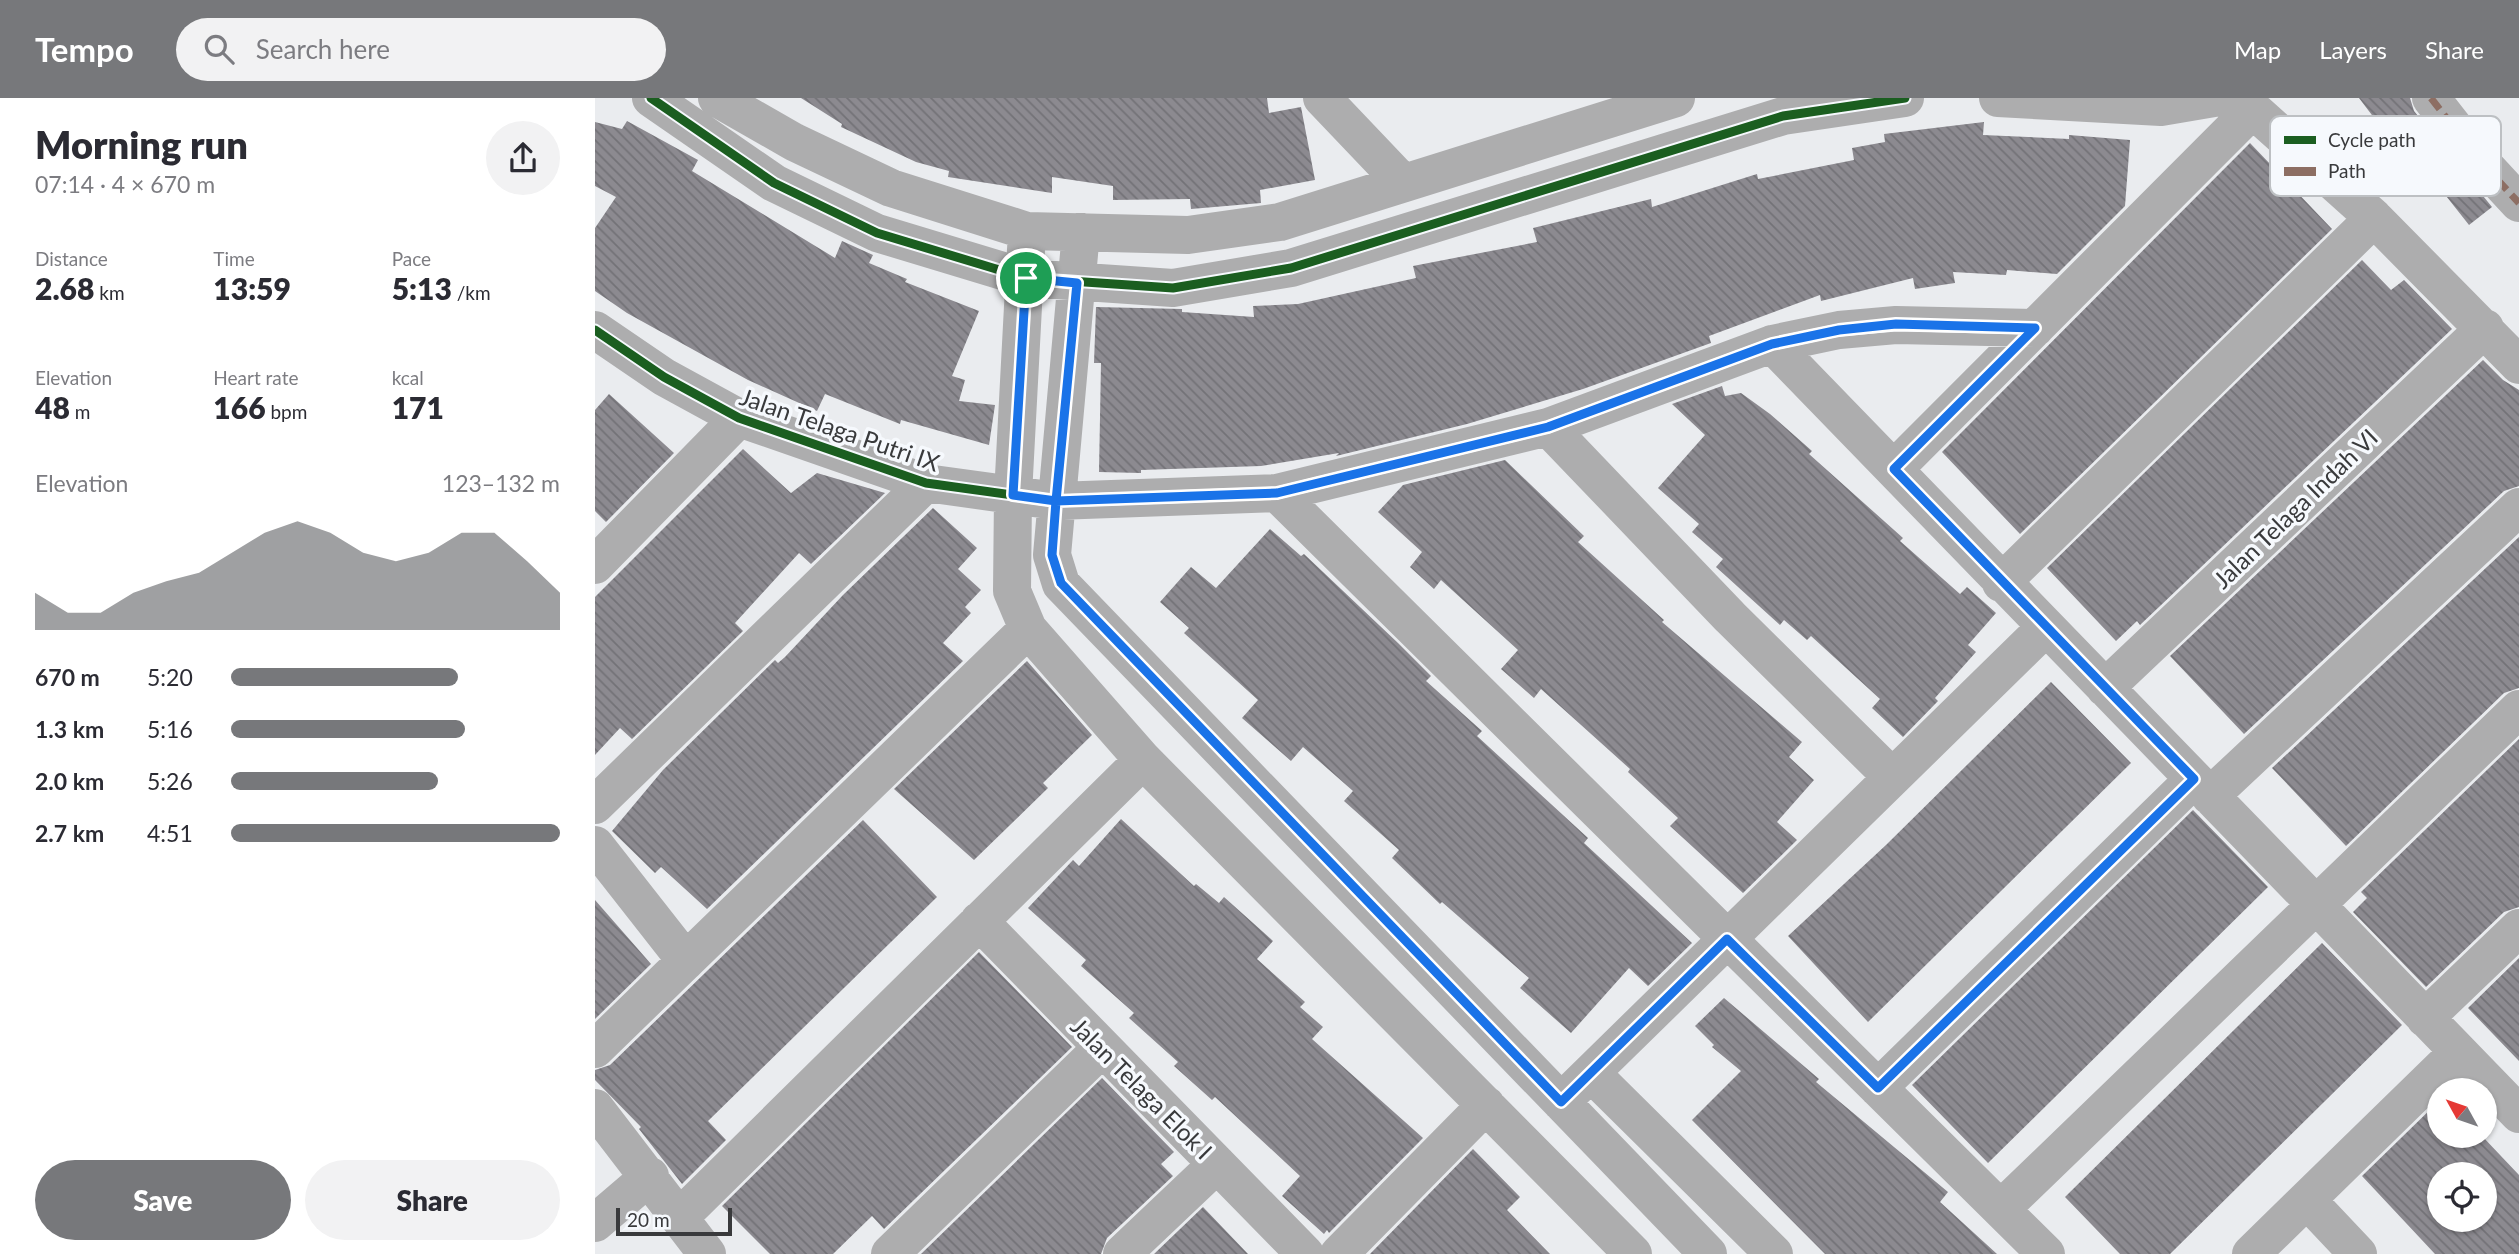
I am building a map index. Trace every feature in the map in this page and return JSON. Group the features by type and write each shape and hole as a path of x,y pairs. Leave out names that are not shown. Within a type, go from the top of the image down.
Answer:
{"street":[{"path":"717,98 795,142 891,188 1027,231 1188,235 1280,222 1676,98"},
{"path":"1322,98 1403,183"},
{"path":"672,104 775,183 877,233 1026,278 1173,288 1291,268 1783,116 1905,98"},
{"path":"1999,98 2161,107 2214,98"},
{"path":"2431,98 2445,116"},
{"path":"1894,469 2035,328 2246,104 2270,125"},
{"path":"2501,184 2519,203"},
{"path":"2349,196 2485,328 2519,365"},
{"path":"2001,583 2374,218"},
{"path":"1027,231 1013,495 1011,592 1028,629 1143,760 1633,1254"},
{"path":"1081,232 1052,555 1061,583 1708,1254"},
{"name":"Jalan Telaga Putri IX","path":"601,344 740,418 926,483 1056,501 1277,493 1548,427 1772,344 1839,330 1896,324 2035,328"},
{"name":"Jalan Telaga Indah VI","path":"2105,688 2485,328"},
{"path":"1772,344 2519,1115"},
{"path":"595,565 740,418"},
{"path":"1548,427 1730,617 1892,777"},
{"path":"595,805 926,483"},
{"path":"1277,493 2046,1254"},
{"path":"1878,1088 2202,788 2519,507"},
{"path":"1561,1102 2046,627"},
{"path":"595,1049 1028,629"},
{"path":"2001,1209 2519,709"},
{"path":"681,1216 1143,760"},
{"path":"595,845 686,961"},
{"name":"Jalan Telaga Elok I","path":"979,921 1305,1254"},
{"path":"2425,1018 2519,928"},
{"path":"890,1254 1102,1048"},
{"path":"2251,1254 2458,1052"},
{"path":"1591,1073 1774,1254"},
{"path":"1339,1254 1486,1105"},
{"path":"595,1108 681,1216 707,1254"},
{"path":"1122,1254 1217,1164"},
{"path":"595,1223 649,1177"},
{"path":"2307,1200 2358,1254"}],"building":[{"path":"801,98 1267,98 1269,113 1301,107 1315,180 1260,190 1261,203 1191,209 1190,199 1113,200 1113,186 1052,177 1052,193 948,177 949,171 916,162 841,127 842,124"},
{"path":"2359,98 2410,98 2418,116 2373,116"},
{"path":"627,121 698,160 692,171 835,258 842,241 873,255 869,263 907,279 905,282 979,311 952,376 965,380 959,401 995,405 989,445 901,420 900,424 825,394 817,411 748,380 627,313 595,291 595,228 616,197 595,186 595,122 622,129"},
{"path":"1984,122 1983,135 2069,139 2069,135 2130,140 2125,206 2057,274 2007,270 2006,275 1953,272 1955,283 1915,289 1913,278 1821,301 1820,295 1709,336 1711,343 1583,389 1467,424 1336,456 1339,453 1261,466 1141,470 1141,473 1099,472 1101,363 1094,363 1096,307 1182,309 1182,312 1254,317 1253,306 1298,304 1416,278 1413,266 1537,242 1533,228 1651,199 1652,207 1757,174 1758,179 1854,160 1852,148 1885,142 1884,134"},
{"path":"2250,143 2270,164 2270,196 2301,196 2332,229 2020,534 1942,452"},
{"path":"2446,196 2483,196 2492,207 2469,225"},
{"path":"2362,260 2391,290 2404,280 2452,329 2140,625 2137,621 2116,641 2047,568"},
{"path":"2483,360 2503,380 2519,390 2519,486 2504,491 2244,734 2170,656"},
{"path":"1722,386 1725,396 1741,393 1770,414 1812,451 1809,454 1903,538 1900,541 1960,594 1967,587 1996,613 1968,645 1976,652 1935,698 1938,701 1903,737 1872,708 1880,699 1811,636 1807,640 1784,620 1780,625 1716,567 1723,559 1692,532 1699,524 1658,488 1705,435 1672,404"},
{"path":"609,394 674,453 606,522 595,511 595,410"},
{"path":"743,449 791,493 817,473 885,493 811,564 799,553 735,623 743,631 632,739 620,728 595,755 595,597"},
{"path":"1505,460 1584,536 1578,542 1664,620 1662,622 1802,742 1789,757 1814,780 1777,822 1797,840 1743,893 1670,826 1678,818 1628,772 1630,769 1541,689 1534,698 1501,669 1518,650 1441,580 1434,589 1410,567 1422,552 1378,512 1403,485"},
{"path":"933,508 977,548 958,569 981,590 965,607 971,613 943,643 963,661 707,909 661,867 655,873 612,831 663,770 775,660 778,663 785,657 843,595"},
{"path":"1270,529 1301,556 1304,554 1398,643 1431,676 1426,681 1482,731 1477,736 1588,838 1584,843 1692,943 1648,986 1629,968 1571,1033 1520,988 1529,978 1442,902 1440,904 1392,858 1399,850 1344,801 1353,791 1303,747 1291,761 1242,718 1258,700 1184,633 1189,628 1160,602 1191,567 1216,588"},
{"path":"2519,537 2519,688 2504,693 2346,846 2272,768"},
{"path":"1027,661 1092,735 1043,783 1048,788 974,860 894,789"},
{"path":"2051,682 2131,763 1868,1022 1788,936 1886,845"},
{"path":"2519,739 2519,907 2504,912 2426,987 2353,912 2367,898 2361,892"},
{"path":"2193,810 2268,887 1988,1163 1912,1085"},
{"path":"1121,819 1194,886 1196,884 1219,903 1224,897 1273,941 1257,959 1305,1002 1300,1007 1323,1027 1312,1039 1423,1138 1329,1233 1327,1230 1324,1234 1282,1196 1300,1176 1215,1097 1212,1100 1174,1066 1178,1062 1129,1018 1134,1013 1081,966 1086,960 1028,908 1073,860 1079,866"},
{"path":"863,820 937,897 708,1121 726,1140 682,1184 639,1129 641,1127 595,1080 595,1070 610,1065"},
{"path":"595,900 651,964 595,1019"},
{"path":"2322,943 2402,1025 2170,1254 2120,1254 2065,1197"},
{"path":"979,952 1072,1047 884,1229 872,1216 833,1254 770,1254 722,1206"},
{"path":"2519,958 2519,1061 2468,1008"},
{"path":"1724,998 1819,1079 1816,1082 1948,1192 1940,1202 1997,1254 1825,1254 1692,1120 1741,1071 1712,1047 1714,1045 1695,1026"},
{"path":"1102,1078 1174,1152 1161,1164 1173,1176 1107,1238 1101,1254 921,1254"},
{"path":"2427,1113 2427,1148 2493,1148 2519,1175 2519,1254 2435,1254 2362,1176"},
{"path":"1473,1149 1520,1197 1507,1210 1550,1254 1370,1254"},
{"path":"1203,1207 1248,1254 1154,1254"}],"marked path":[{"path":"2431,98 2445,116"},
{"path":"2501,184 2519,203"}],"cycle path":[{"path":"651,98 774,183 877,233 1026,278 1173,288 1291,268 1783,116 1905,98"},
{"path":"595,330 664,377 739,418 926,483 1056,501 1277,493 1548,427 1772,344 1839,330 1896,325 2035,328"}],"route":[{"path":"1026,278 1013,495 1056,501 1052,555 1061,583 1561,1102 1727,939 1878,1088 2194,779 2001,583 1894,469 2035,328 1896,324 1839,330 1772,344 1548,427 1277,493 1056,501 1077,283 1026,278"}]}
